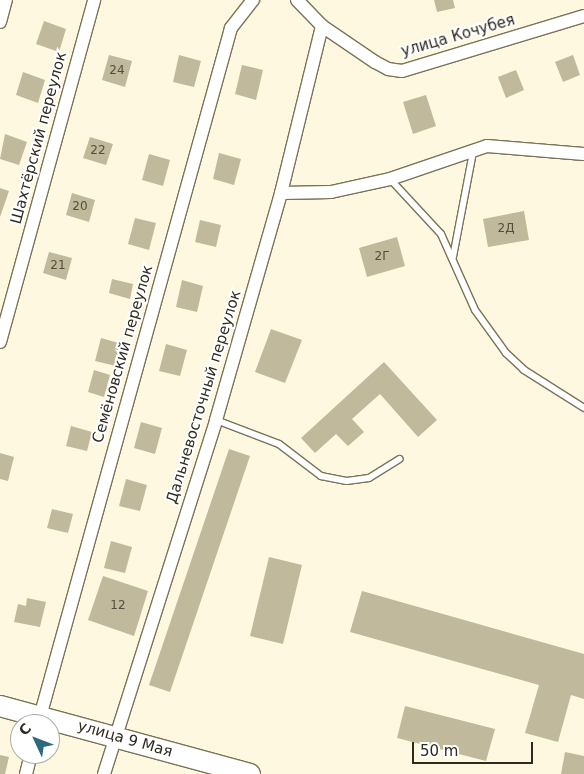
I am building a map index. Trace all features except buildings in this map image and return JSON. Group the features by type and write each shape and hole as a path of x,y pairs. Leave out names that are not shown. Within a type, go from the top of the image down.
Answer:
{"main road":[{"name":"улица 9 Мая","path":"0,706 22,714"},
{"name":"улица 9 Мая","path":"60,725 113,736 247,774"}],"street":[{"path":"0,22 6,0"},
{"name":"Шахтёрский переулок","path":"0,342 94,0"},
{"name":"Семёновский переулок","path":"41,714 231,28 253,0"},
{"name":"улица Кочубея","path":"297,0 322,26 375,62 388,69 402,71 584,16"},
{"name":"Дальневосточный переулок","path":"104,774 113,736 216,420 281,193 322,26"},
{"path":"281,193 331,192 390,179 474,150 497,145 584,154"}],"lane":[{"path":"452,258 474,150"},
{"path":"390,179 432,221 452,258 475,310 506,353 524,370 584,408"},
{"path":"216,420 279,444 321,476 347,481 369,478 399,458"}]}
